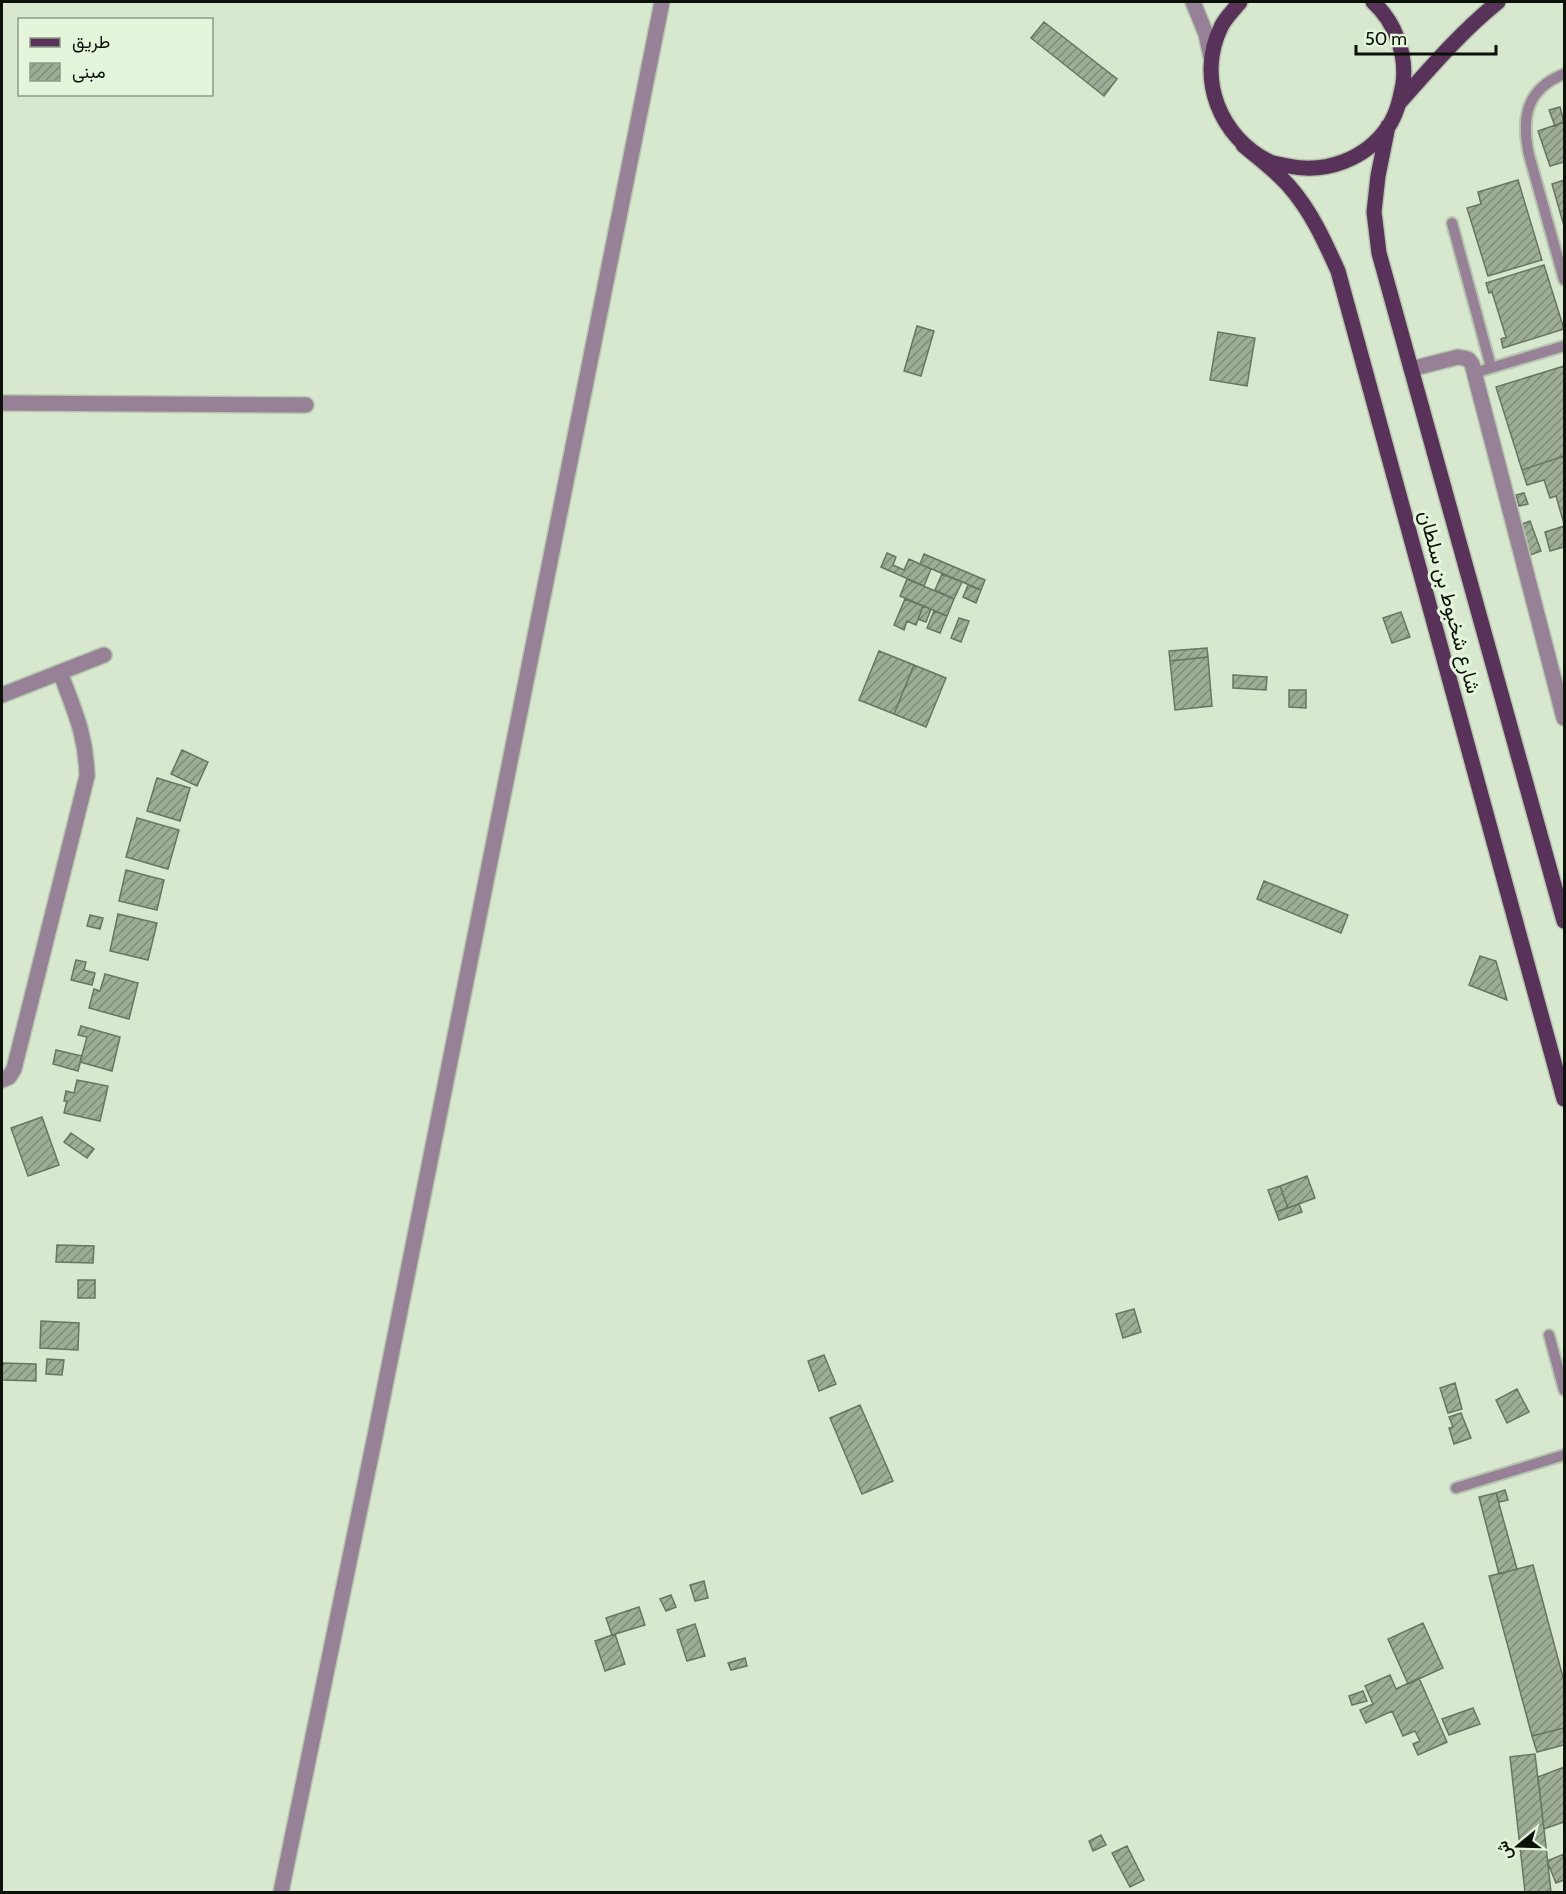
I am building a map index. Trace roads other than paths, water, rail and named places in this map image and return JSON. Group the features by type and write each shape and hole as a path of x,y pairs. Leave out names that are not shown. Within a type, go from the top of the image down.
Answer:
{"main road":[{"path":"1240,2 1221,27 1211,57 1212,90 1215,100 1223,120 1244,145 1272,163 1304,169 1336,165 1366,150 1388,126 1400,102 1444,52 1479,17 1498,2"},
{"path":"1373,2 1383,11 1399,39 1405,70 1400,102"},
{"name":"شارع شخبوط بن سلطان","path":"1388,126 1378,176 1374,212 1379,253 1564,921"},
{"name":"شارع شخبوط بن سلطان","path":"1244,145 1287,184 1306,208 1322,235 1338,271 1564,1099"}],"street":[{"path":"281,1893 662,2"},
{"path":"1193,2 1206,34 1211,57"},
{"path":"1411,369 1463,357 1468,359 1474,372 1564,718"},
{"path":"2,403 306,405"},
{"path":"2,695 104,656"},
{"path":"2,1080 9,1077 14,1069 87,776 86,750 80,725 60,672"}],"lane":[{"path":"1564,74 1545,85 1531,100 1524,120 1529,155 1564,280"},
{"path":"1452,223 1491,367"},
{"path":"1474,372 1564,346"},
{"path":"1549,1335 1564,1390"},
{"path":"1456,1488 1564,1455"}]}
